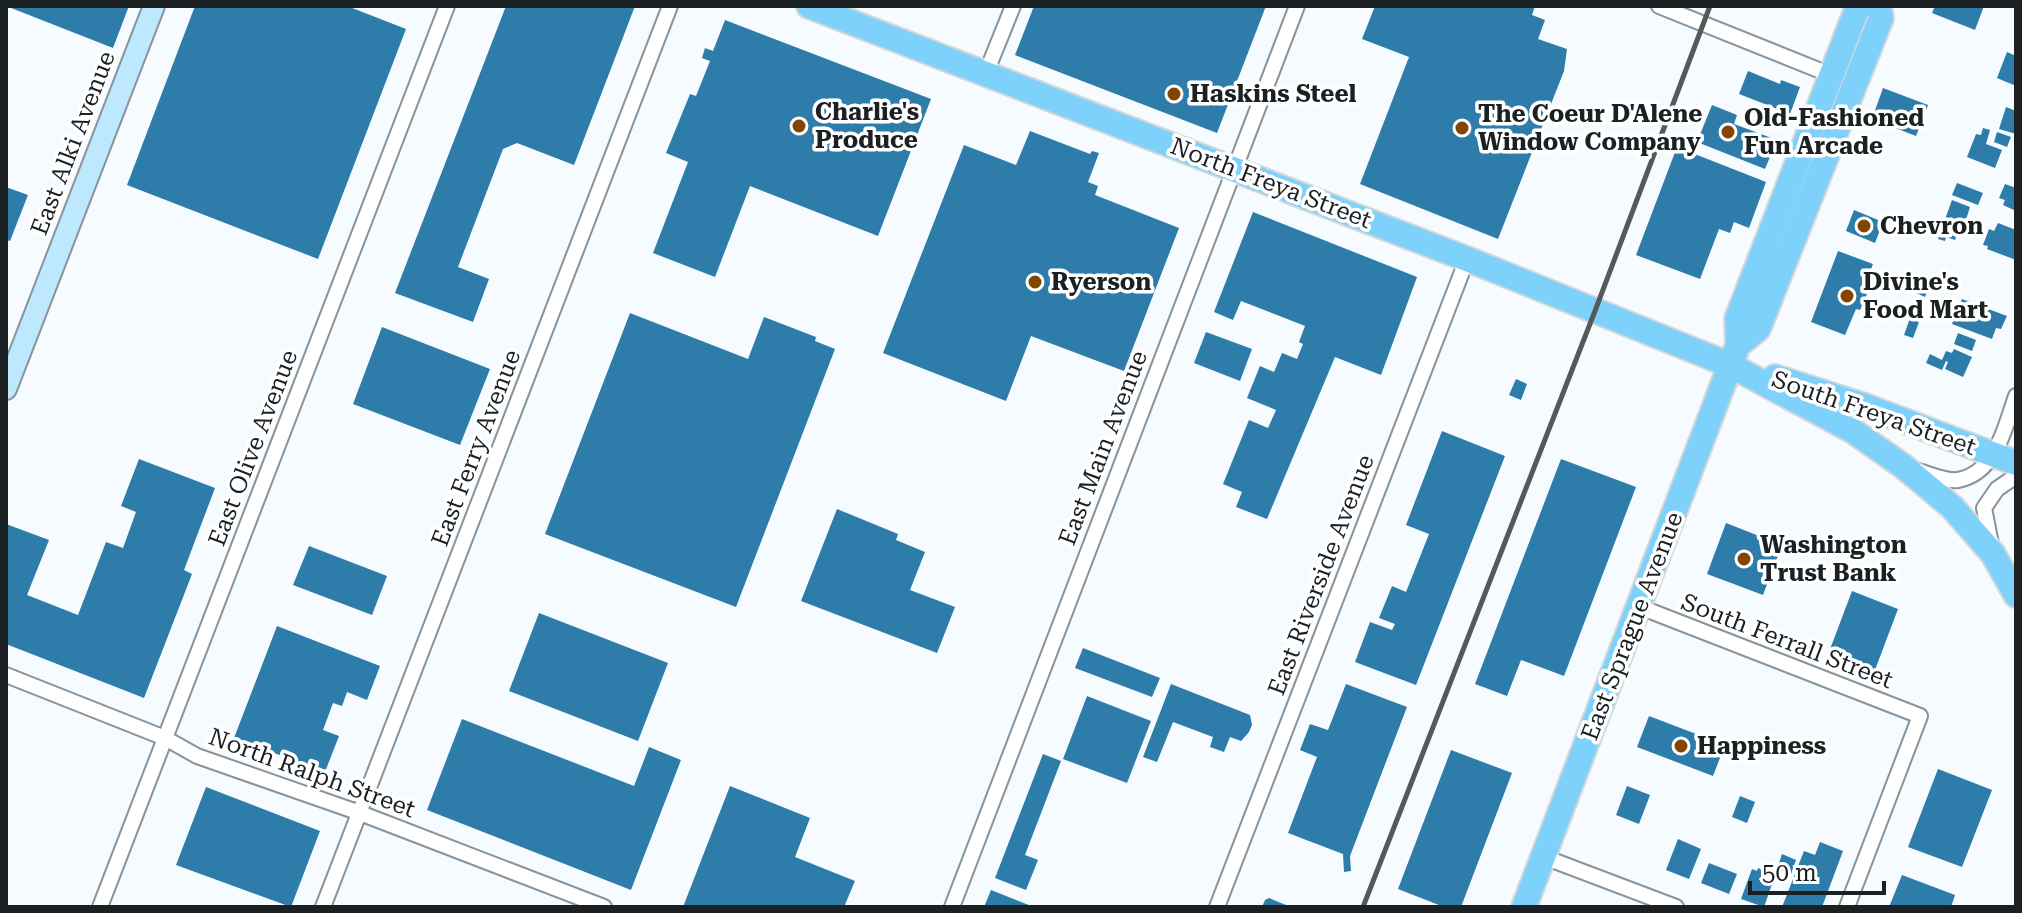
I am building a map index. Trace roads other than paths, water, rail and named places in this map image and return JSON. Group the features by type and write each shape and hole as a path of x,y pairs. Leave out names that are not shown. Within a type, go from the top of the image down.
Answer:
{"main road":[{"name":"North Freya Street","path":"809,6 1467,259 1734,355"},
{"name":"East Sprague Avenue","path":"1524,907 1734,355 1737,319 1857,9 1861,6"},
{"name":"East Sprague Avenue","path":"1734,355 1758,329 1881,18 1879,6"},
{"name":"South Freya Street","path":"1734,355 2005,459"},
{"path":"1734,355 1853,431 1903,466 1952,507 1993,554 2016,595"}],"street":[{"name":"East Alki Avenue","path":"6,389 13,350 154,6"},
{"name":"East Olive Avenue","path":"100,907 447,6"},
{"name":"East Ferry Avenue","path":"323,907 670,6"},
{"path":"986,73 1013,6"},
{"name":"East Main Avenue","path":"952,907 1297,6"},
{"path":"1659,6 1831,75"},
{"name":"East Riverside Avenue","path":"1217,907 1467,259"},
{"path":"1903,466 1956,481 2005,459 2016,396"},
{"path":"1993,554 1984,508 1997,489 2016,476"},
{"name":"South Ferrall Street","path":"1640,607 1920,716 1847,907"},
{"name":"North Ralph Street","path":"6,675 165,738 197,756 360,813 604,907"},
{"path":"1544,857 1676,907"}],"railway":[{"path":"1363,907 1710,6"}],"place":[{"name":"Haskins Steel","path":"1174,94"},
{"name":"Charlie's Produce","path":"799,126"},
{"name":"The Coeur D'Alene Window Company","path":"1462,128"},
{"name":"Old-Fashioned Fun Arcade","path":"1728,132"},
{"name":"Chevron","path":"1864,226"},
{"name":"Ryerson","path":"1035,282"},
{"name":"Divine's Food Mart","path":"1847,296"},
{"name":"Washington Trust Bank","path":"1744,559"},
{"name":"Happiness","path":"1681,746"}]}
